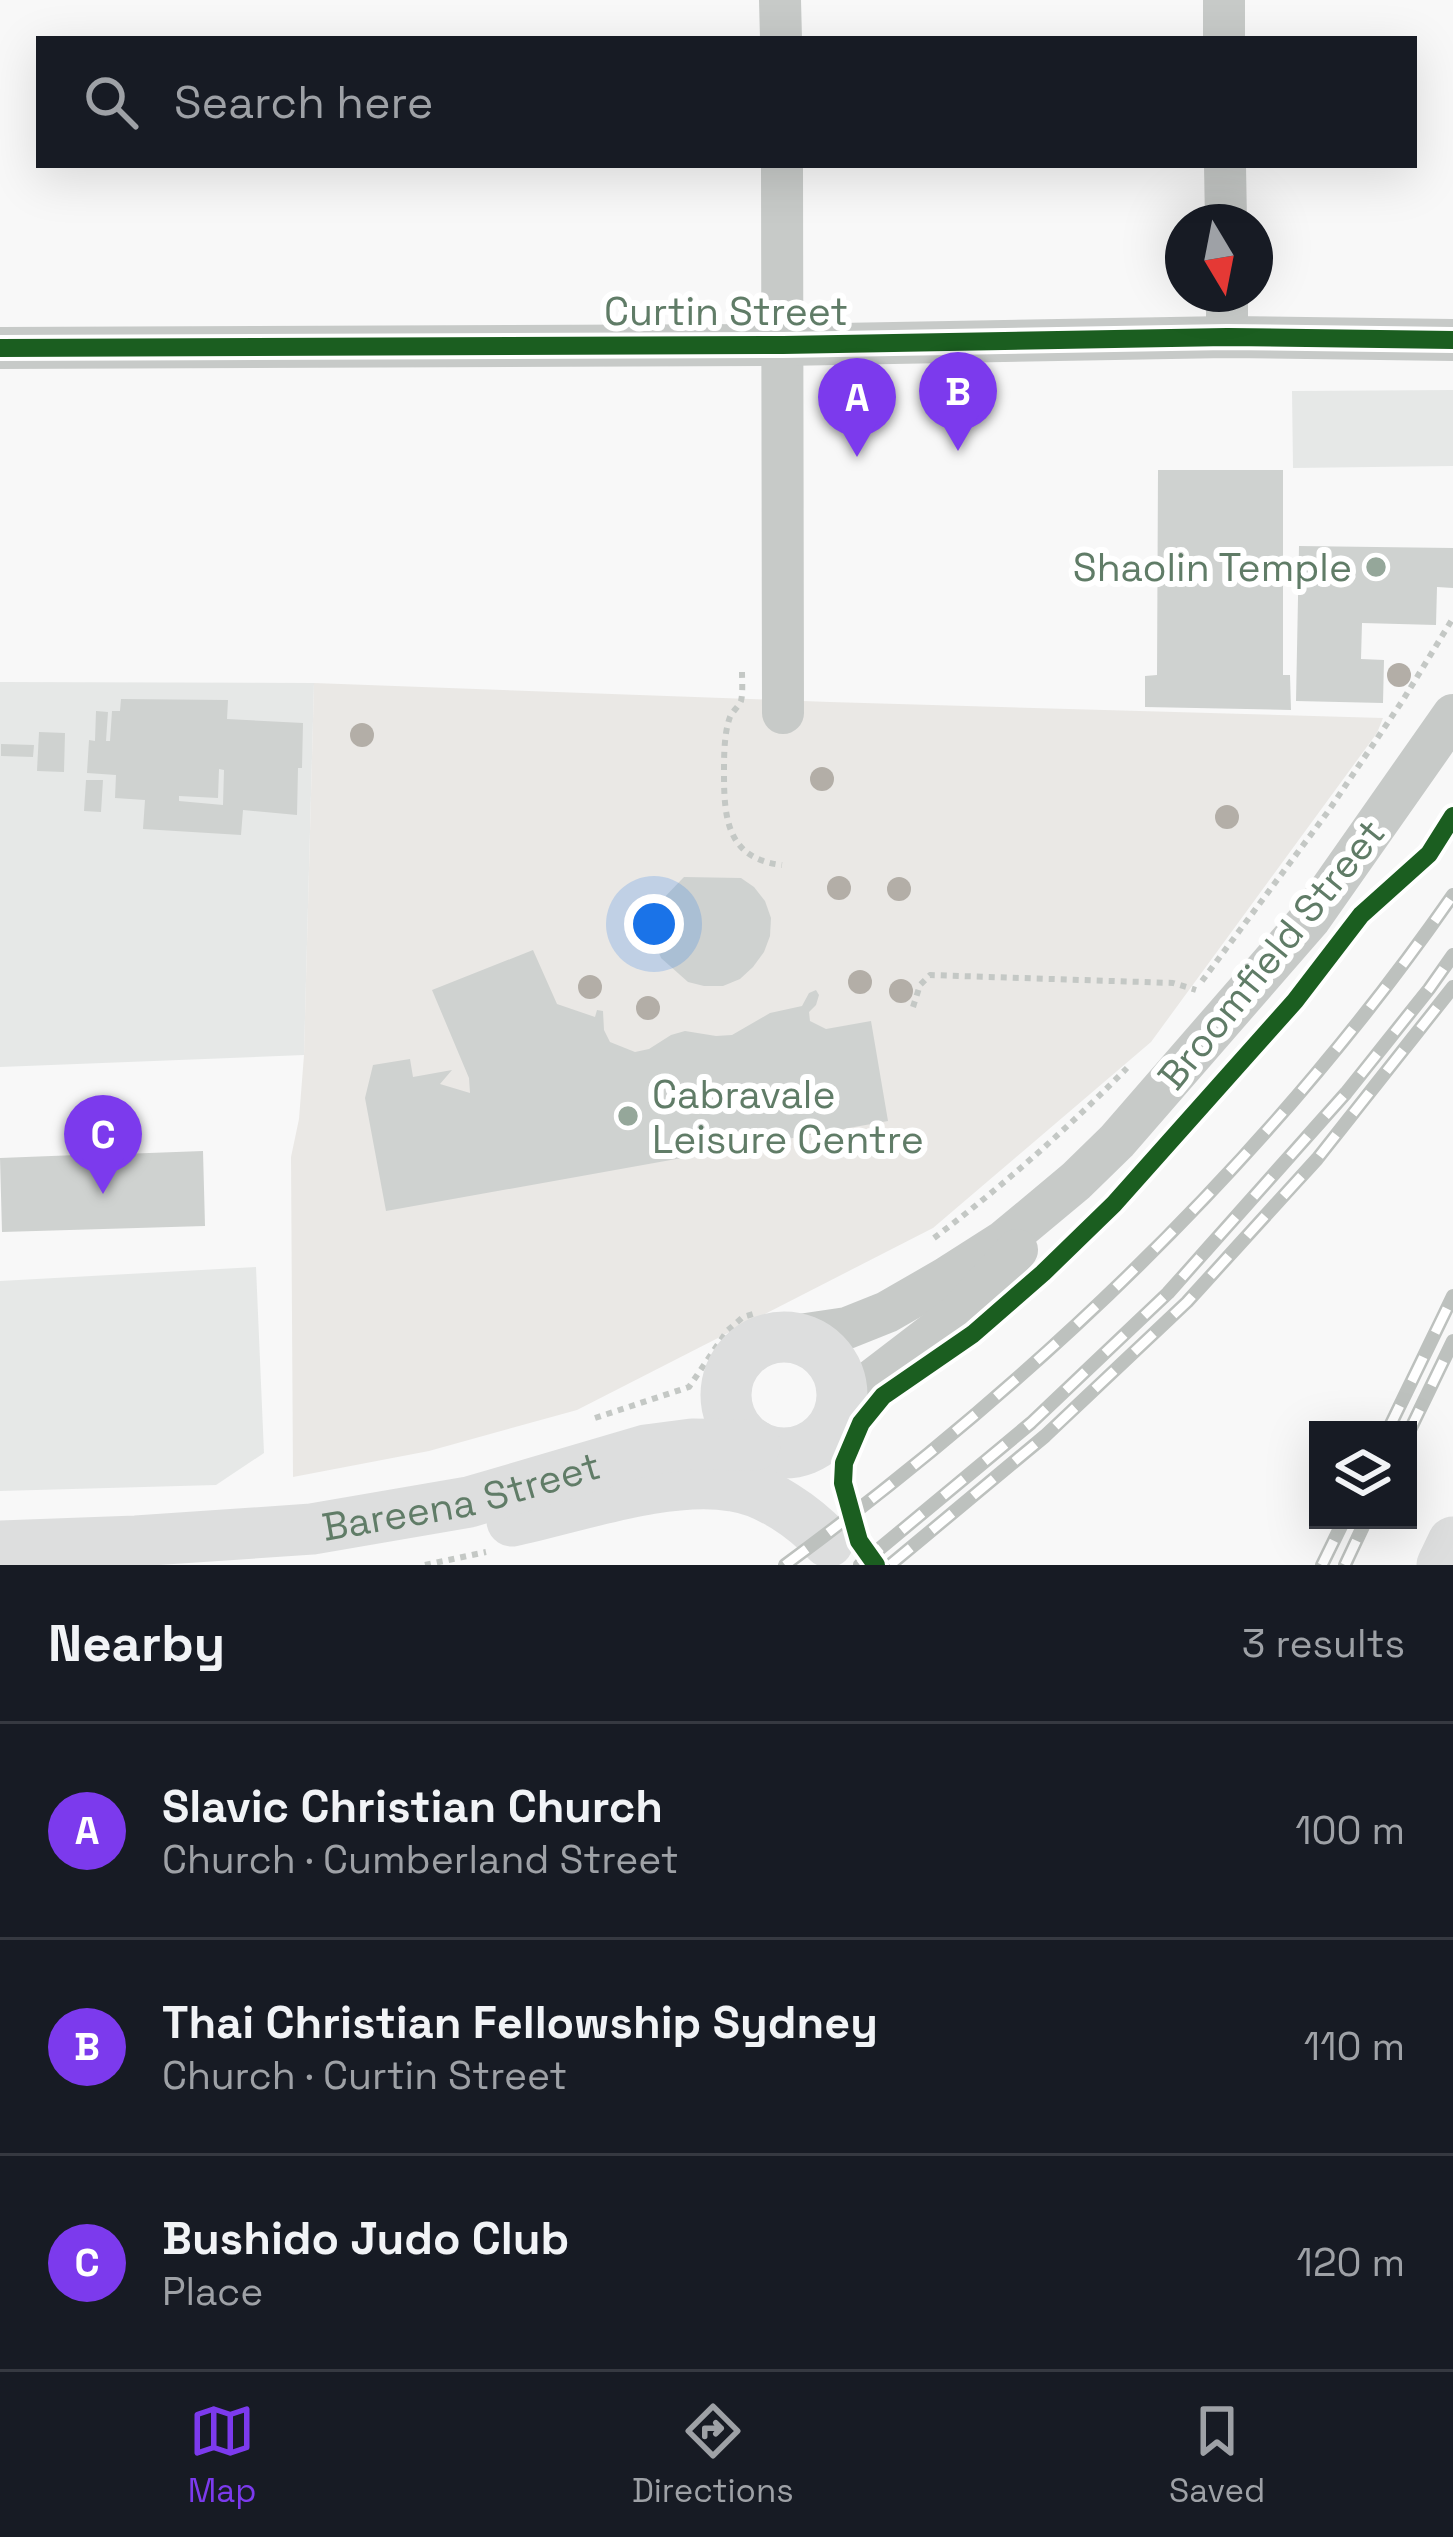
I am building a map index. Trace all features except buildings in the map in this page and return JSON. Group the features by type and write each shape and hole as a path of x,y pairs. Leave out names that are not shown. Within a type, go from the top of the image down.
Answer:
{"main road":[{"path":"773,1324 820,1350 836,1369 842,1392 822,1462 822,1529 760,1447 736,1428 726,1404 733,1366 750,1348 773,1338 773,1324"},
{"name":"Bareena Street","path":"632,1454 689,1418 733,1366"},
{"path":"760,1447 778,1452 802,1450 822,1438 834,1422"},
{"name":"Bareena Street","path":"0,1546 137,1553 469,1502 632,1454 692,1444 760,1447"},
{"path":"284,1531 472,1527 690,1484 746,1489 822,1529"},
{"path":"1442,1565 1453,1542"}],"street":[{"path":"780,0 781,36"},
{"path":"1224,0 1224,36"},
{"path":"782,168 783,713"},
{"path":"1226,168 1226,204"},
{"path":"1227,312 1227,337"},
{"name":"Curtin Street","path":"0,348 783,345 1227,337 1453,340"},
{"name":"Broomfield Street","path":"1076,1181 1132,1124 1310,919 1453,715"},
{"path":"773,1324 847,1328 887,1312 988,1252 1076,1181"},
{"path":"834,1422 866,1385 960,1313 1076,1181"}],"path":[{"path":"1186,1001 1327,813 1453,618"},
{"path":"742,672 741,702 730,716 724,749 727,824 743,851 765,863 782,865"},
{"path":"913,1006 920,985 930,975 1173,983 1196,990"},
{"path":"934,1238 1050,1142 1139,1055"},
{"path":"586,1422 689,1387 727,1331 743,1317 773,1324"}],"shaded area":[{"path":"1453,390 1453,466 1293,468 1292,391"},
{"path":"0,682 314,683 304,1055 0,1067"},
{"path":"314,683 1383,718 1377,733 1151,1042 933,1228 577,1410 429,1451 293,1477 291,1157 304,1055"},
{"path":"256,1267 264,1453 216,1485 0,1491 0,1281"}],"railway":[{"path":"785,1565 971,1418 1146,1257 1308,1083 1453,895"},
{"path":"860,1565 1031,1423 1168,1293 1346,1093 1453,955"},
{"path":"890,1565 1045,1436 1187,1302 1317,1159 1453,987"},
{"path":"1392,1421 1453,1296"},
{"path":"1414,1421 1453,1341"},
{"path":"1322,1565 1340,1529"},
{"path":"1345,1565 1362,1529"}],"cycle path":[{"path":"0,348 783,345 1227,337 1453,340"},
{"path":"876,1565 859,1541 843,1483 844,1463 861,1423 883,1396 973,1334 1114,1204 1295,1001 1361,915 1429,854 1453,816"}],"place":[{"name":"Thai Christian Fellowship Sydney","path":"958,451"},
{"name":"Slavic Christian Church","path":"857,457"},
{"name":"Shaolin Temple","path":"1376,567"},
{"name":"Cabravale Leisure Centre","path":"628,1116"},
{"name":"Bushido Judo Club","path":"103,1194"}]}
